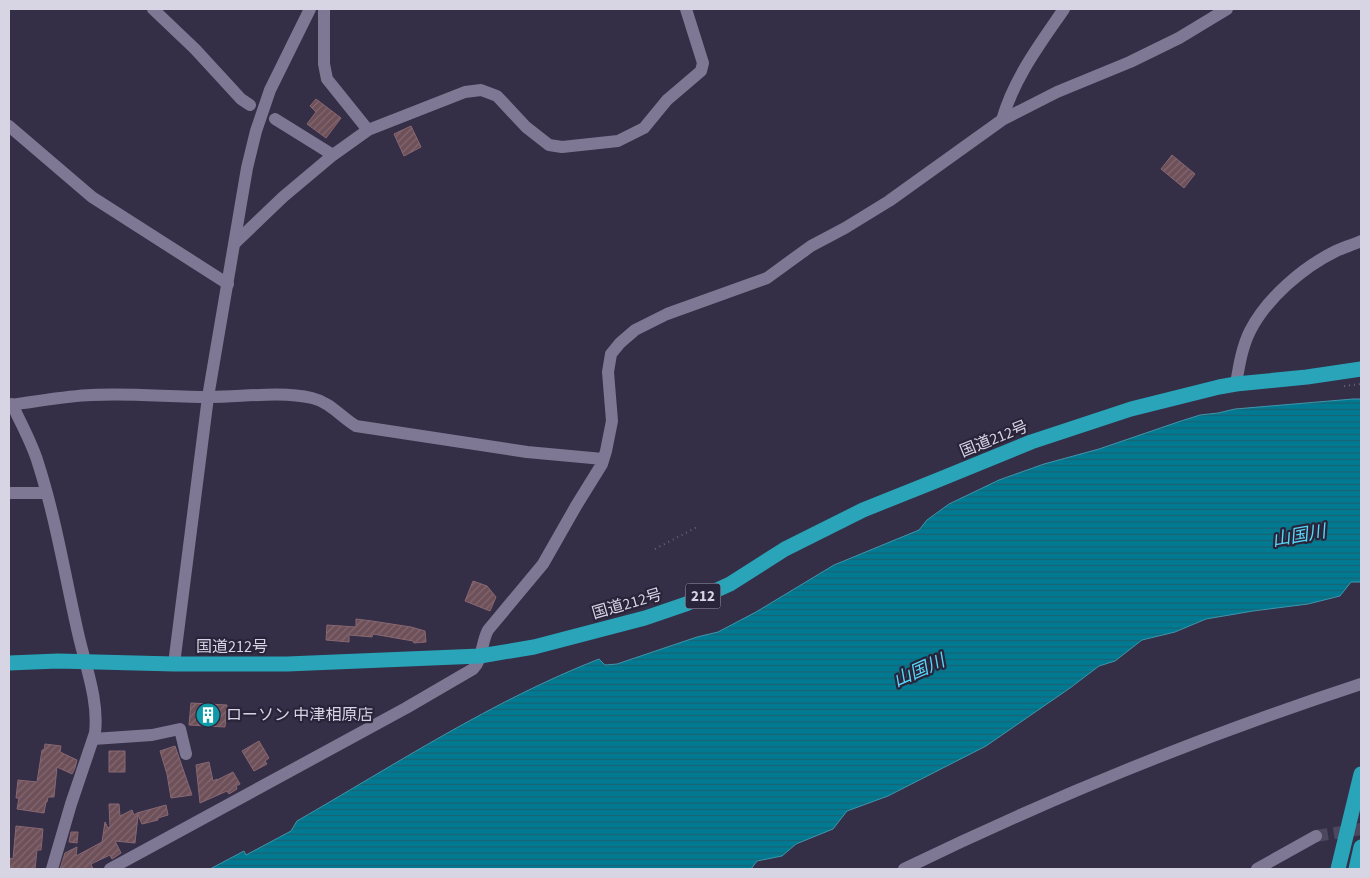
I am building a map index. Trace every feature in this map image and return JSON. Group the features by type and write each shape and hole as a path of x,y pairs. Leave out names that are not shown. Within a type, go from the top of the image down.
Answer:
{"highway":[{"name":"国道212号","path":"9,663 58,661 287,664 480,656 534,647 645,618 686,604 730,584 785,549 863,510 1031,442 1130,409 1181,396 1236,384 1307,377 1361,369"},
{"path":"1338,869 1361,774"},
{"path":"1356,869 1361,847"}],"street":[{"path":"153,9 195,49 241,99 250,105"},
{"path":"174,664 208,397 247,168 256,131 270,90 310,9"},
{"path":"324,9 324,64 327,78 368,130"},
{"path":"235,243 283,197 333,155 368,130 465,92 481,90 497,96 526,127 550,145 562,147 618,141 644,128 667,100 701,71 703,63 686,9"},
{"path":"1002,120 1007,102 1030,58 1064,9"},
{"path":"110,869 441,688 477,665 482,643 488,630 543,564 602,464 612,421 608,372 611,354 635,330 667,314 767,278 811,246 889,202 1002,120 1057,92 1130,62 1179,38 1227,9"},
{"path":"275,119 333,155"},
{"path":"9,126 92,197 228,284"},
{"path":"1236,384 1249,333 1263,310 1306,269 1336,251 1361,241"},
{"path":"52,869 95,733 96,716 92,688 38,463 29,439 10,405 90,395 126,394 208,397 296,395 322,401 356,426 527,452 603,459"},
{"path":"9,493 46,493"},
{"path":"904,869 1069,794 1180,748 1361,684"},
{"path":"93,739 152,735 180,729 186,754"},
{"path":"1258,869 1316,836"}],"path":[{"path":"654,549 699,526"}],"water":[{"name":"山国川","path":"1361,399 1361,582 1351,582 1340,596 1308,604 1206,619 1175,632 1142,640 1115,661 1099,666 986,746 888,796 847,811 833,829 796,844 782,856 757,861 751,869 210,869 244,851 246,855 291,831 297,821 445,734 521,694 599,659 605,665 617,664 697,637 718,632 756,612 834,565 919,530 927,520 949,504 999,480 1200,415 1235,409"}],"building":[{"path":"316,99 341,118 326,138 307,124 316,112 310,106"},
{"path":"411,126 421,147 404,156 394,134"},
{"path":"1172,155 1195,174 1184,188 1161,169"},
{"path":"473,581 487,586 496,597 490,611 465,601"},
{"path":"356,619 411,627 425,631 426,642 414,643 413,641 373,634 372,637 349,635 349,642 326,640 327,625 356,627"},
{"name":"ローソン 中津相原店","path":"191,703 227,705 225,727 189,725"},
{"path":"259,741 269,758 265,761 267,764 254,771 242,751"},
{"path":"45,744 61,746 60,752 77,760 75,768 72,774 57,767 54,797 48,797 44,813 17,809 19,798 16,798 18,780 37,782 42,750 44,750"},
{"path":"175,746 192,795 171,798 167,774 160,751"},
{"path":"109,751 125,751 125,772 109,772"},
{"path":"209,762 213,781 233,772 240,784 236,786 237,789 229,794 227,791 200,803 196,765"},
{"path":"109,804 119,804 120,816 132,810 134,815 166,805 168,815 142,824 138,815 135,843 115,841 121,853 112,859 110,855 91,864 93,869 60,869 65,853 77,847 76,856 102,842 105,822 108,828 110,827"},
{"path":"16,826 43,829 41,850 37,850 35,869 9,868 9,858 13,859"},
{"path":"71,832 78,832 77,843 69,842"}],"tunnel":[{"path":"1316,836 1361,829"}],"place":[{"name":"ローソン 中津相原店","path":"208,715"}]}
